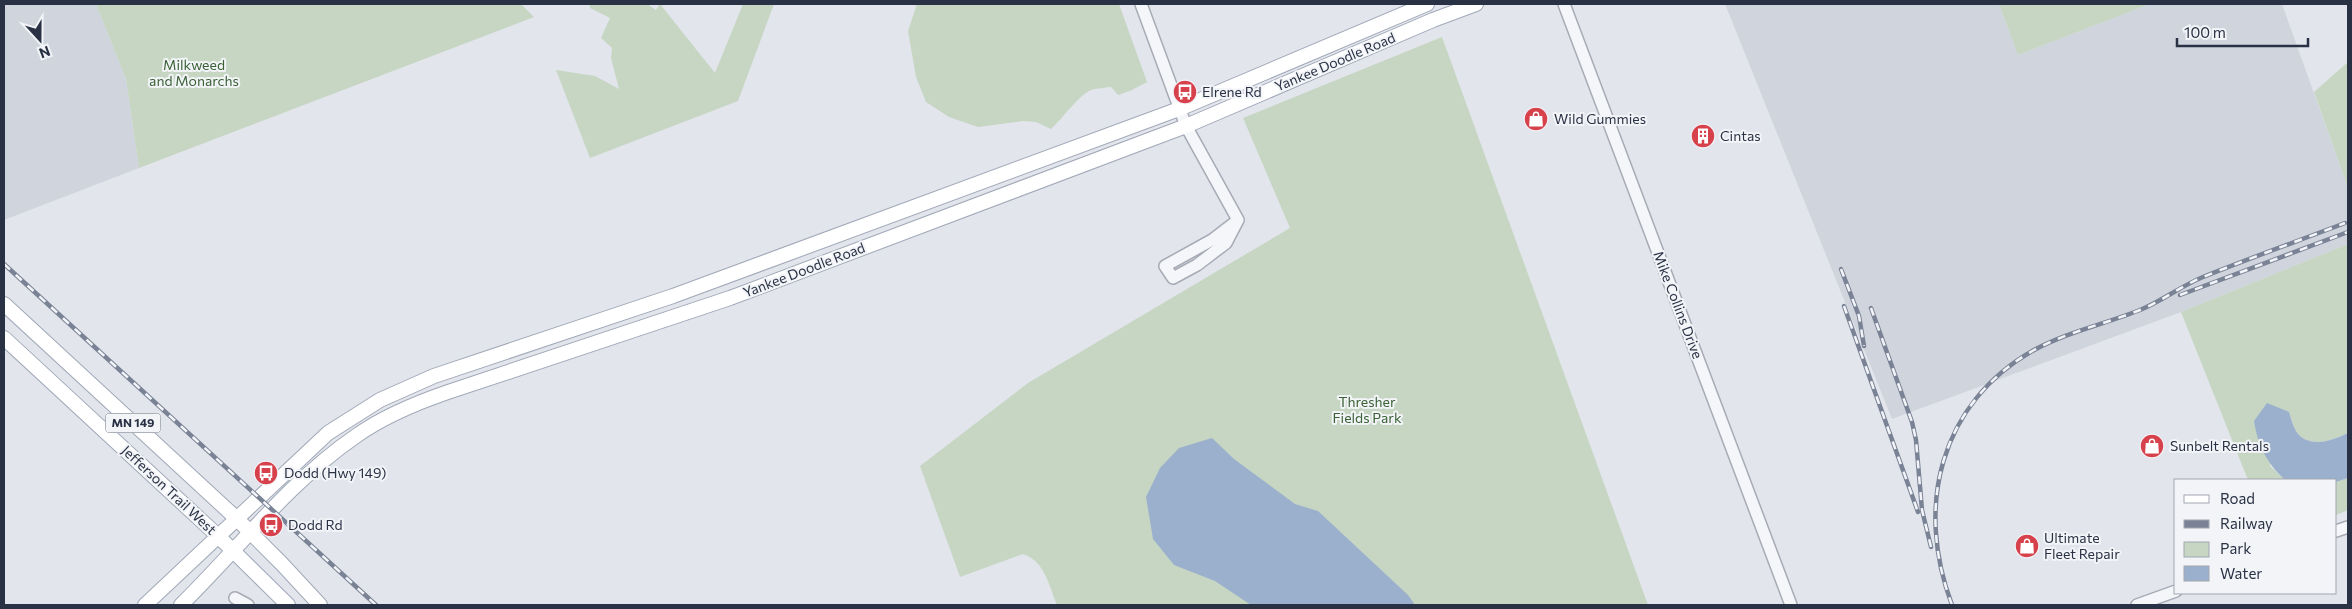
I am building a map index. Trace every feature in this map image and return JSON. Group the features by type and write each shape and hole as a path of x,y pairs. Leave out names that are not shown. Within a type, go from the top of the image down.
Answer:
{"main road":[{"name":"Yankee Doodle Road","path":"145,605 324,436 380,400 434,376 772,260 1179,109 1426,4"},
{"path":"1433,20 1462,4"},
{"name":"Yankee Doodle Road","path":"181,605 232,550 319,466 355,437 405,408 730,298 1186,126 1433,20 1476,4"},
{"path":"624,333 625,325 637,317 770,267 772,260"},
{"name":"Jefferson Trail West","path":"4,304 236,518 320,605"},
{"path":"448,392 452,386 595,333 603,326 601,320"},
{"name":"Jefferson Trail West","path":"4,338 218,536 288,605"}],"street":[{"path":"1140,4 1186,126 1238,220"},
{"name":"Mike Collins Drive","path":"1564,4 1791,605"},
{"path":"1238,220 1226,243 1197,266 1173,278 1165,266 1212,240 1238,220"},
{"path":"2137,605 2174,592"},
{"path":"235,598 248,605"}],"shaded area":[{"path":"4,4 96,4 126,79 139,168 4,220"},
{"path":"1725,4 1999,4 2018,55 2150,4 2282,4 2348,188 2348,244 2181,312 1892,419"}],"green space":[{"name":"Milkweed and Monarchs","path":"96,4 521,4 534,17 139,168 126,79"},
{"path":"590,4 647,4 656,10 660,4 715,73 743,4 774,4 738,101 590,158 556,70 595,76 619,89 611,58 612,48 601,38 610,18 590,8"},
{"path":"917,4 1119,4 1147,82 1118,95 1111,87 1091,90 1076,102 1051,129 1036,122 1023,121 978,127 949,117 926,102 916,77 908,31"},
{"path":"1999,4 2150,4 2018,55"},
{"name":"Thresher Fields Park","path":"1442,37 1648,605 1057,605 1049,582 1041,568 1030,557 1023,554 960,577 920,466 1028,383 1290,228 1243,118"},
{"path":"2348,62 2348,188 2314,92"},
{"path":"2348,244 2348,433 2323,442 2304,439 2297,433 2289,412 2270,466 2284,479 2248,479 2181,312"},
{"path":"2348,478 2348,510 2337,515 2337,482"}],"water":[{"path":"2267,403 2289,412 2297,433 2304,439 2323,442 2348,433 2348,478 2337,482 2337,479 2284,479 2264,454 2254,421"},
{"path":"1212,438 1234,459 1295,504 1318,511 1408,595 1415,605 1251,605 1215,581 1174,565 1153,539 1146,497 1160,468 1179,448"}],"railway":[{"path":"1952,605 1941,568 1936,531 1937,495 1944,461 1957,429 1976,399 2002,372 2034,350 2047,344 2140,310 2203,277 2345,223"},
{"path":"2180,295 2348,232"},
{"path":"4,264 376,605"},
{"path":"1841,269 1859,316 1864,346"},
{"path":"1844,306 1918,512"},
{"path":"1871,308 1912,422 1916,440 1922,510 1931,547"}],"place":[{"name":"Elrene Rd","path":"1185,92"},
{"name":"Wild Gummies","path":"1536,119"},
{"name":"Cintas","path":"1703,136"},
{"name":"Sunbelt Rentals","path":"2152,446"},
{"name":"Dodd (Hwy 149)","path":"266,473"},
{"name":"Dodd Rd","path":"271,525"},
{"name":"Ultimate Fleet Repair","path":"2027,546"}]}
